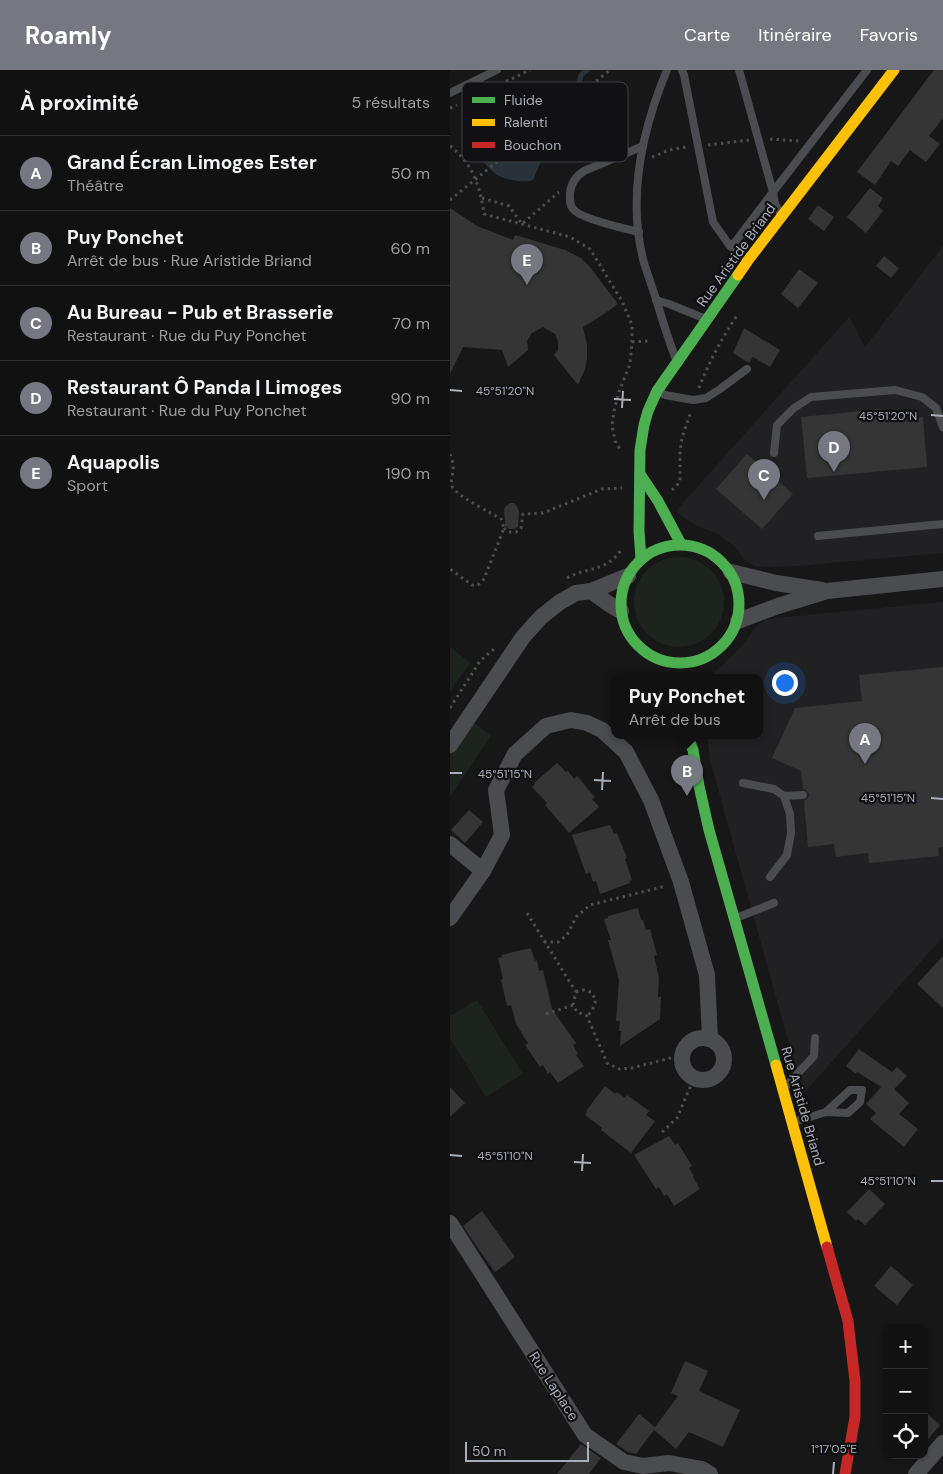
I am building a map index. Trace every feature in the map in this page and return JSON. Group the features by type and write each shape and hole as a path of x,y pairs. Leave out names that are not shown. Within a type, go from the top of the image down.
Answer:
{"street":[{"name":"Rue Aristide Briand","path":"641,559 639,531 640,450 644,424 657,391 749,259 894,70"},
{"path":"640,474 658,501 681,544"},
{"path":"681,544 700,548 718,558 731,572 738,588 740,604 738,621 730,637 718,650 703,659 684,663 665,661 649,654 636,643 626,628 621,611 622,593 633,567 641,559 659,548 681,544"},
{"path":"731,572 776,583 827,591"},
{"path":"450,745 523,637 541,617 560,602 576,593 590,591 628,576"},
{"path":"738,621 827,591 943,579"},
{"path":"590,591 621,611"},
{"path":"701,671 703,659"},
{"path":"665,661 668,674"},
{"path":"450,918 483,871 502,835 496,790 515,754 546,726 570,720 587,723 602,730 611,738"},
{"path":"612,739 626,752 651,800 681,882 706,975 710,1039"},
{"name":"Rue Aristide Briand","path":"689,739 693,750 699,786 710,830 734,918 848,1321 854,1370 855,1417 845,1474"},
{"name":"Rue Aristide Briand","path":"693,750 694,739"},
{"path":"450,844 483,871"},
{"path":"696,1039 710,1039 721,1047 724,1053 723,1067 714,1077 708,1079 694,1078 684,1068 682,1055 690,1042 696,1039"},
{"name":"Rue Laplace","path":"450,1223 585,1435 624,1462 643,1466 669,1463 702,1469 710,1474"},
{"path":"916,1474 943,1443"}],"lane":[{"path":"472,82 496,70"},
{"path":"667,70 658,91 642,146 637,210 644,262 667,336 677,361"},
{"path":"682,70 713,222 730,246 749,259"},
{"path":"738,70 777,210 782,216"},
{"path":"730,246 736,241 867,70"},
{"path":"450,93 462,87"},
{"path":"628,152 642,146"},
{"path":"607,162 578,175 571,189 570,202 573,210 613,226 639,232"},
{"path":"656,300 708,320"},
{"path":"657,391 665,395 695,400 706,398 747,369"},
{"path":"774,453 777,425 794,408 811,397 895,390 922,397 936,408 943,426"},
{"path":"818,536 943,524"},
{"path":"743,783 774,789 784,796 790,814 791,833 787,855 770,877"},
{"path":"784,796 803,794"},
{"path":"734,918 774,903"},
{"path":"782,1091 814,1056 815,1038"},
{"path":"792,1123 826,1112 848,1113 860,1102 862,1090 850,1090 826,1112"}],"path":[{"path":"505,82 530,70"},
{"path":"595,82 610,70"},
{"path":"450,108 462,102"},
{"path":"650,157 669,150 757,139 812,141"},
{"path":"450,146 462,158"},
{"path":"466,162 476,179 482,198 484,214 570,237 590,249 622,301 632,325 630,364 619,392 612,426 616,444 622,452"},
{"path":"450,200 497,162"},
{"path":"522,224 560,191"},
{"path":"482,198 509,206 522,224"},
{"path":"658,501 680,482 682,438 695,400 718,345 739,312"},
{"path":"632,342 649,341"},
{"path":"450,454 452,464 451,480 454,490 501,519 504,528 508,532 516,532 520,528 523,514 543,514 593,492 613,488"},
{"path":"450,569 472,585 478,585 484,579 504,528"},
{"path":"544,942 558,942 568,935 576,917 590,905 681,882"},
{"path":"527,913 576,992 573,1005 577,1012 587,1016 607,1063 619,1069 632,1068 682,1055"},
{"path":"576,992 583,990 591,992 596,1000 592,1011 587,1016"},
{"path":"546,1014 573,1005"},
{"path":"662,1132 678,1118 694,1078"}],"shaded area":[{"path":"484,162 541,162 533,180 525,181 516,181 499,176"},
{"path":"943,246 943,553 797,566 755,566 746,561 735,547 718,534 687,520 676,511 849,317 865,347"},
{"path":"679,557 696,561 711,570 720,585 724,602 720,619 711,634 696,643 679,647 662,643 647,634 638,619 634,602 638,585 647,570 662,561"},
{"path":"943,602 943,938 803,1094 710,760 707,739 763,739 763,674 714,674 740,648 755,628 765,620"},
{"path":"450,647 470,663 450,691"},
{"path":"473,723 491,735 450,797 450,753"},
{"path":"477,1000 523,1074 486,1097 450,1038 450,1016"}],"building":[{"path":"934,70 943,70 943,118 929,136 940,144 926,162 910,150 898,166 891,161 875,185 857,172"},
{"path":"870,188 883,198 878,206 883,211 866,233 847,217"},
{"path":"818,205 834,217 824,231 808,219"},
{"path":"450,208 477,226 513,240 515,235 565,250 581,258 618,304 583,327 587,345 587,358 585,369 578,385 554,355 558,350 558,341 555,334 543,327 532,333 527,341 528,350 508,367 502,350 463,347 450,374"},
{"path":"884,256 899,268 891,278 876,266"},
{"path":"799,269 818,283 798,308 781,294"},
{"path":"744,328 780,350 770,367 753,357 749,363 733,353"},
{"path":"882,409 883,421 923,417 927,467 807,478 801,417"},
{"path":"747,454 793,494 762,529 716,489"},
{"path":"510,503 514,503 519,511 518,527 514,529 509,529 505,526 504,509"},
{"path":"943,667 943,847 938,848 939,856 869,863 868,853 836,857 834,844 808,847 804,801 808,798 809,794 803,789 801,771 772,758 795,708 862,701 859,675"},
{"path":"557,763 566,772 568,771 574,779 577,776 595,797 592,799 599,807 569,833 545,805 547,803 532,787 534,783"},
{"path":"469,810 483,822 465,843 451,830"},
{"path":"610,825 614,834 617,833 627,858 625,859 632,880 629,881 630,883 600,894 596,881 593,882 590,872 586,874 572,835"},
{"path":"638,908 646,930 650,929 657,955 654,956 659,978 658,997 661,997 660,1019 620,1046 620,1021 616,1021 619,980 608,940 611,940 604,919 608,918 608,916"},
{"path":"531,948 535,961 537,960 539,971 543,970 552,1009 576,1043 573,1045 578,1054 576,1055 584,1066 558,1083 550,1072 548,1074 543,1065 540,1067 525,1045 528,1043 516,1024 511,1005 507,1006 501,980 503,979 498,958 502,957 501,955"},
{"path":"943,956 943,1008 917,984"},
{"path":"859,1049 892,1072 897,1067 907,1076 894,1089 909,1103 899,1114 918,1129 904,1147 870,1119 876,1113 866,1104 881,1087 857,1072 856,1074 846,1066"},
{"path":"605,1086 615,1094 617,1092 625,1098 627,1095 649,1111 646,1115 655,1121 631,1153 585,1115"},
{"path":"450,1087 465,1103 450,1117"},
{"path":"669,1136 675,1145 678,1143 692,1166 689,1168 700,1189 674,1206 667,1194 664,1196 659,1187 656,1189 634,1155"},
{"path":"869,1189 885,1204 865,1225 858,1219 856,1221 847,1212"},
{"path":"482,1211 515,1257 495,1272 463,1226"},
{"path":"891,1266 913,1285 897,1305 874,1286"},
{"path":"685,1361 708,1371 699,1391 740,1410 723,1447 689,1432 676,1449 654,1430 636,1454 628,1452 616,1444 639,1414 655,1427 678,1396 671,1393"},
{"path":"928,1414 940,1425 928,1439"},
{"path":"581,1444 601,1458 589,1474 557,1474"}],"waterway":[{"path":"579,82 581,75 587,70"}],"traffic: fast":[{"path":"641,559 639,531 640,450 648,411 657,391 738,275"},
{"path":"640,474 658,501 681,544"},
{"path":"680,545 703,549 722,562 735,581 739,604 735,627 722,646 703,659 680,663 657,659 638,646 625,627 621,604 625,581 638,562 657,549 680,545"},
{"path":"689,739 693,750 709,830 776,1065"}],"traffic: slow":[{"path":"738,275 894,70"},
{"path":"776,1065 827,1247"}],"traffic: jam":[{"path":"827,1247 848,1321 855,1381 855,1417 845,1474"}],"place":[{"name":"Aquapolis","path":"527,285"},
{"name":"Restaurant Ô Panda | Limoges","path":"834,472"},
{"name":"Au Bureau - Pub et Brasserie","path":"764,500"},
{"name":"Grand Écran Limoges Ester","path":"865,764"},
{"name":"Puy Ponchet","path":"687,796"}]}
